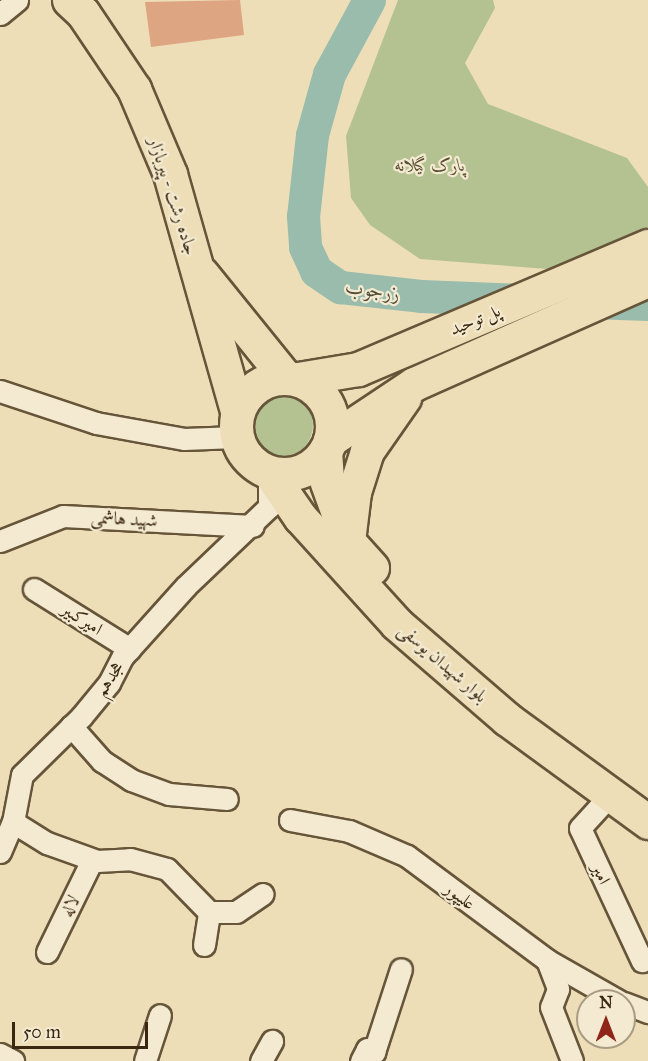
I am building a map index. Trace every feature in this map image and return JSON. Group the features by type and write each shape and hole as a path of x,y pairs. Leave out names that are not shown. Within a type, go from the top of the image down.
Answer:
{"main road":[{"name":"جاده رشت - پیربازار","path":"69,0 83,13 134,89 170,174 237,424"},
{"name":"پل توحید","path":"292,378 358,369 648,246"},
{"path":"196,267 292,378 327,403 328,446 307,469 269,472 248,459 237,424 256,387 292,378"},
{"name":"پل توحید","path":"328,446 384,402 414,384 533,329 648,280"},
{"path":"358,369 348,384 351,396 365,406 384,402"},
{"path":"348,541 354,492 367,452 414,384"},
{"name":"بلوار شهیدان یوسفی","path":"328,446 327,483 348,541 409,610 552,735 648,806"},
{"name":"بلوار شهیدان یوسفی","path":"269,472 300,517 397,624 507,719 648,822"}],"street":[{"path":"0,14 17,0"},
{"path":"0,391 96,423 184,439 237,424"},
{"name":"هجدهم","path":"0,852 13,822 22,775 71,726 109,683 130,649 186,586 253,526 269,507 269,472"},
{"name":"شهید هاشمی","path":"6,539 63,516 253,526"},
{"path":"0,560 6,539"},
{"name":"امیرکبیر","path":"34,590 130,649"},
{"path":"71,726 102,761 131,780 169,794 227,799"},
{"name":"امیر","path":"611,794 580,828 642,961"},
{"name":"علیپور","path":"290,820 349,831 407,856 547,960 598,989"},
{"path":"13,822 47,843 92,860 130,859 168,869 209,912 236,912 263,894"},
{"name":"لاله","path":"47,952 92,860"},
{"path":"204,945 209,912"},
{"path":"547,960 558,989 551,1007 572,1061"},
{"path":"364,1055 374,1052 401,969"},
{"path":"145,1061 160,1015"},
{"path":"261,1061 272,1041"},
{"path":"0,1054 13,1061"}],"green space":[{"name":"پارک گیلانه","path":"398,0 493,0 495,8 465,63 488,104 627,158 648,187 648,227 548,269 420,259 370,225 351,198 346,136"},
{"path":"281,393 299,399 307,407 313,425 307,443 299,451 281,457 263,451 255,443 249,425 255,407 263,399"}],"building":[{"path":"240,0 244,35 151,47 145,2"}],"waterway":[{"name":"زرجوب","path":"369,0 329,74 312,135 303,216 305,247 316,271 340,287 421,296 527,300"},
{"name":"زرجوب","path":"590,302 648,304"}]}
